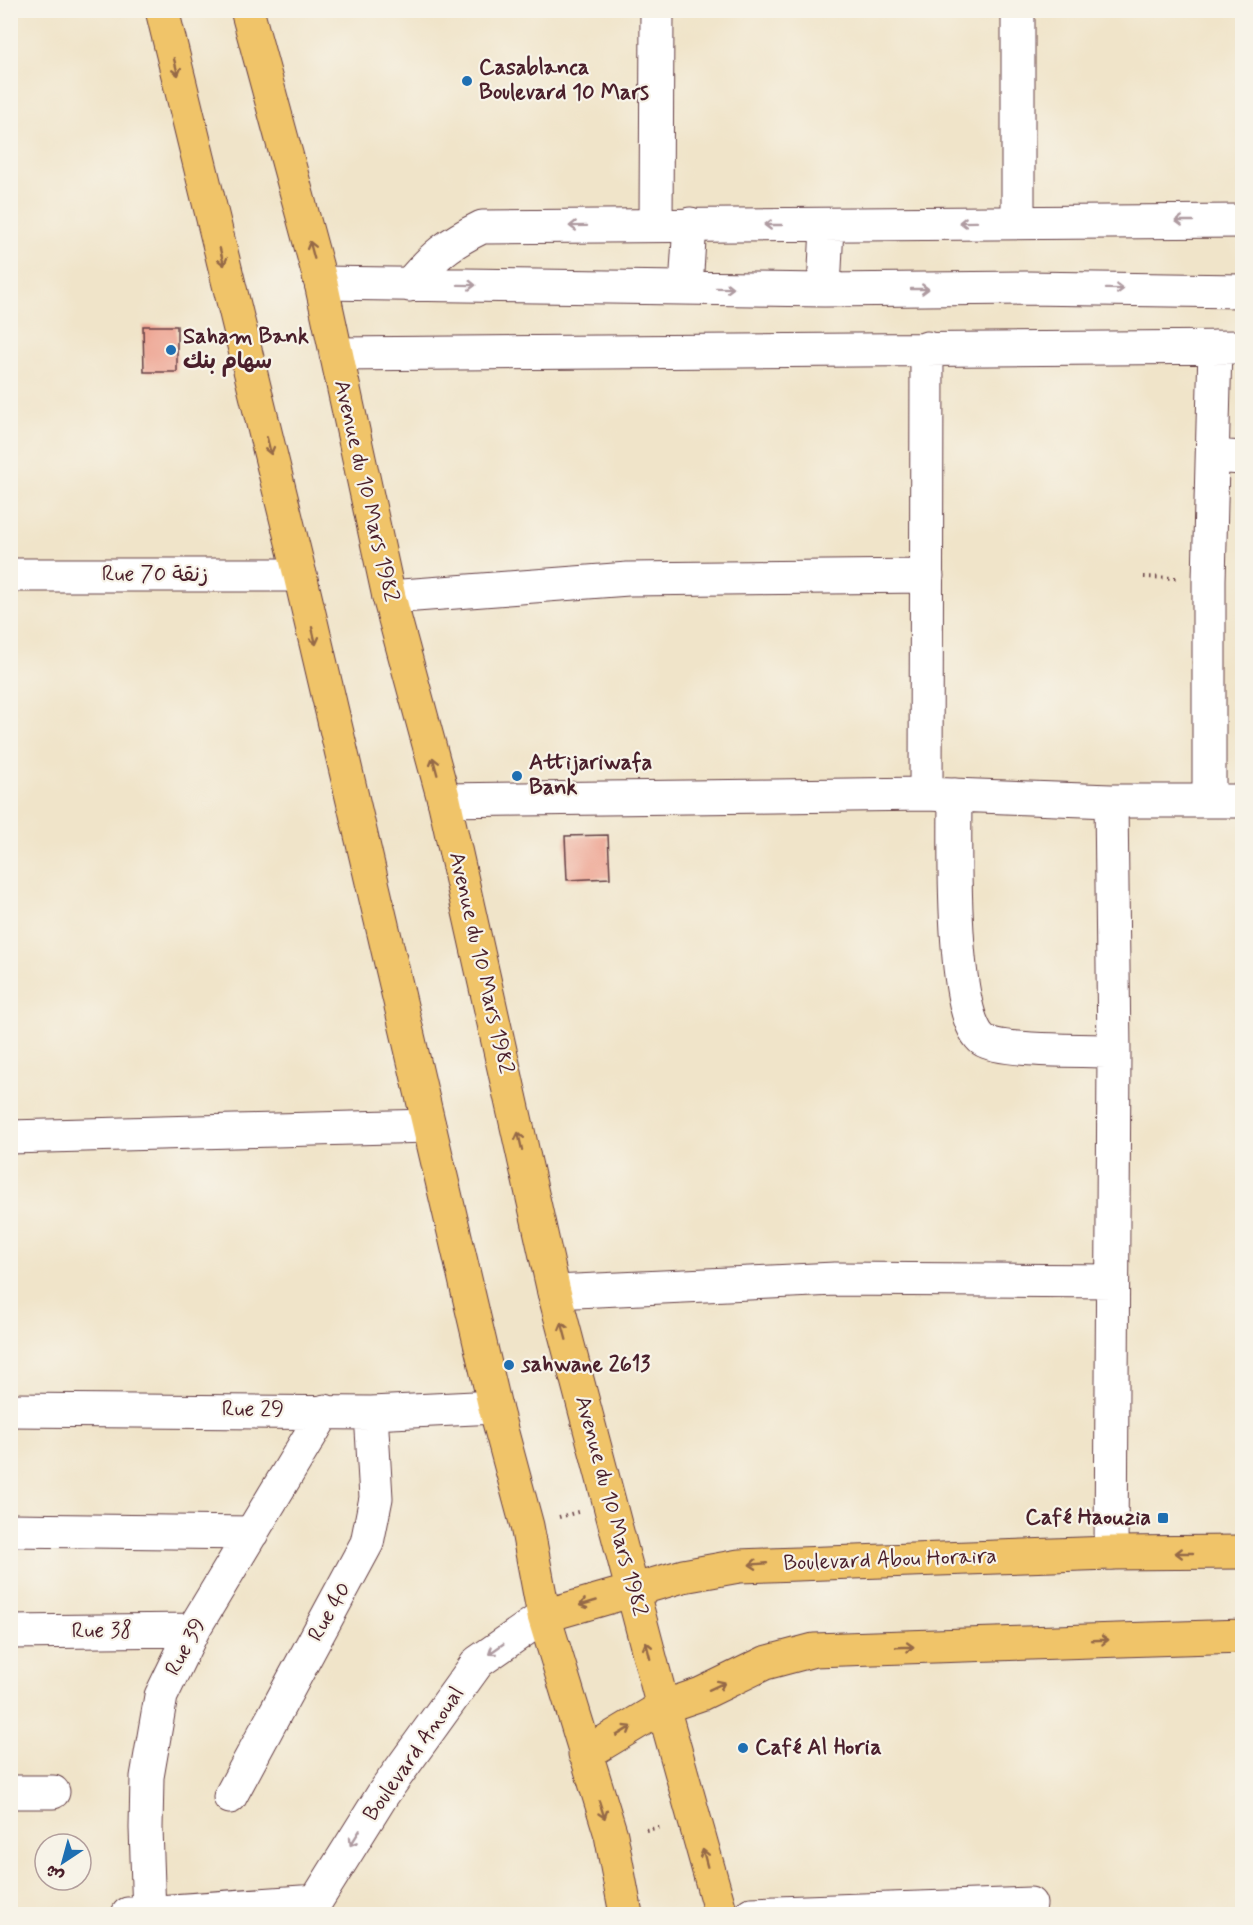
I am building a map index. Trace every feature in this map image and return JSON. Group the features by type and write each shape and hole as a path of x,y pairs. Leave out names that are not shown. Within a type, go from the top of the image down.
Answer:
{"main road":[{"path":"162,10 300,575 495,1407 526,1526 544,1616 611,1835 626,1914"},
{"name":"Avenue du 10 Mars 1982","path":"247,10 321,283 389,597 444,800 554,1292 663,1707 721,1914"},
{"name":"Boulevard Abou Horaira","path":"544,1616 713,1569 774,1563 1111,1553 1242,1552"},
{"path":"585,1754 663,1707 701,1694 765,1663 814,1650 1242,1636"}],"street":[{"path":"656,225 657,10"},
{"path":"1018,10 1018,221"},
{"path":"409,285 435,255 456,239 482,227 1242,221"},
{"path":"686,287 690,225"},
{"path":"824,290 827,226"},
{"path":"321,283 824,290 1025,288 1242,291"},
{"path":"336,354 1229,347 1228,457 1209,580 1209,800"},
{"path":"927,348 927,576 940,795 962,989 968,1020 974,1031 992,1045 1113,1051"},
{"name":"Rue 70 زنقة","path":"10,575 300,575"},
{"path":"389,597 628,579 927,576"},
{"path":"444,800 940,795 1112,801 1242,801"},
{"path":"1111,1553 1112,801"},
{"path":"10,1137 429,1126"},
{"path":"554,1292 835,1279 1112,1281"},
{"name":"Rue 29","path":"10,1410 371,1413 495,1407"},
{"name":"Rue 39","path":"149,1914 147,1777 161,1696 193,1630 325,1411"},
{"name":"Rue 40","path":"230,1797 367,1543 376,1498 371,1413"},
{"path":"10,1530 252,1533"},
{"name":"Boulevard Anoual","path":"312,1908 383,1794 478,1662 544,1616"},
{"name":"Rue 38","path":"10,1632 193,1630"},
{"path":"10,1792 53,1792"},
{"path":"751,1914 1030,1904"},
{"path":"126,1914 312,1908"}],"path":[{"path":"526,1526 611,1503"},
{"path":"611,1835 695,1821"}],"building":[{"path":"143,326 177,326 177,372 144,372"},
{"path":"608,835 610,878 567,880 565,836"}],"place":[{"name":"Casablanca Boulevard 10 Mars","path":"467,81"},
{"name":"Saham Bank سهام بنك","path":"171,350"},
{"name":"Attijariwafa Bank","path":"517,776"},
{"name":"sahwane 2613","path":"509,1365"},
{"name":"Café Haouzia","path":"1163,1518"},
{"name":"Café Al Horia","path":"743,1748"}]}
